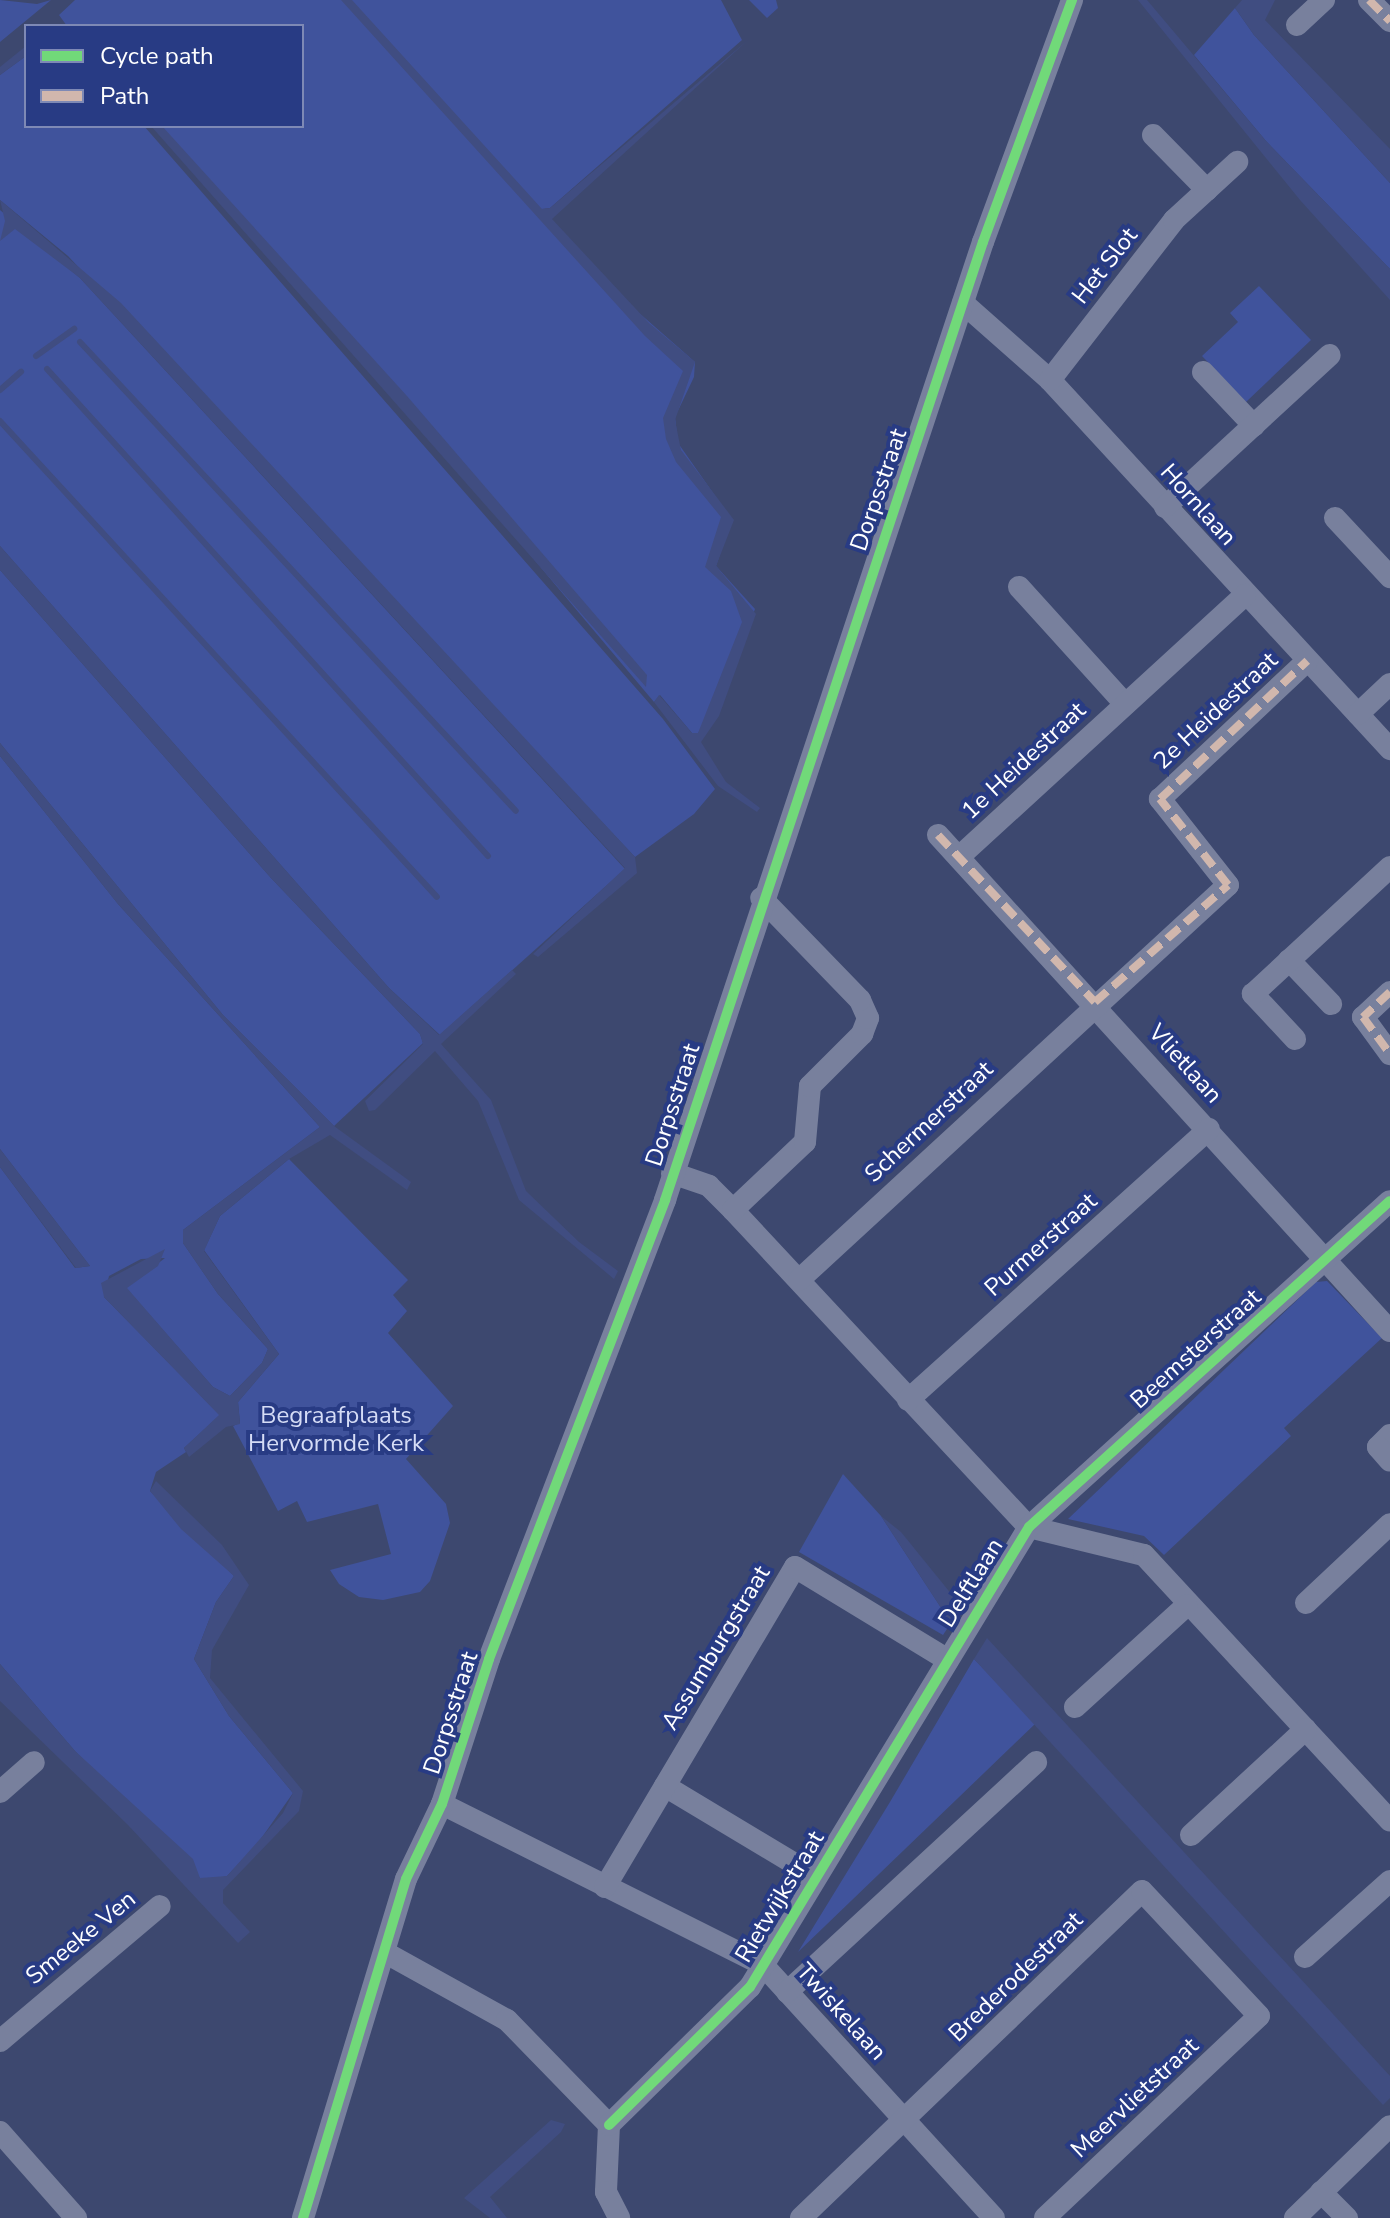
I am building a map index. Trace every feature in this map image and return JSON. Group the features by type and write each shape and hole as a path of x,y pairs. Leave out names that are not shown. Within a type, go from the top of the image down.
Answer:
{"street":[{"name":"Dorpsstraat","path":"303,2218 406,1879 442,1804 489,1659 672,1173 761,898 963,303 1072,0"},
{"path":"1297,25 1324,0"},
{"path":"1369,0 1390,21"},
{"path":"1153,135 1207,190"},
{"name":"Het Slot","path":"1050,380 1174,220 1237,162"},
{"name":"Hornlaan","path":"963,303 1050,380 1390,749"},
{"path":"1165,507 1330,355"},
{"path":"1203,372 1254,426"},
{"path":"1335,518 1390,577"},
{"name":"1e Heidestraat","path":"1019,587 1125,704"},
{"name":"1e Heidestraat","path":"959,857 1245,595"},
{"name":"2e Heidestraat","path":"1095,1002 1228,885 1160,799 1307,661"},
{"path":"1358,714 1390,684"},
{"name":"Vlietlaan","path":"938,835 1095,1002 1390,1331"},
{"path":"1295,1039 1253,994 1390,867"},
{"path":"733,1210 805,1142 810,1086 862,1034 868,1018 860,1000 761,898"},
{"path":"1289,960 1331,1004"},
{"path":"1390,992 1363,1017 1390,1054"},
{"name":"Schermerstraat","path":"799,1280 1095,1002"},
{"name":"Purmerstraat","path":"908,1400 1209,1129"},
{"name":"Delftlaan","path":"672,1173 709,1186 1029,1527 1144,1555 1390,1821"},
{"name":"Beemsterstraat","path":"1029,1527 1390,1201"},
{"path":"1390,1435 1378,1447 1390,1461"},
{"path":"1306,1603 1390,1524"},
{"name":"Delftlaan","path":"948,1660 1029,1527"},
{"name":"Assumburgstraat","path":"605,1887 795,1567 948,1660"},
{"path":"1075,1707 1187,1605"},
{"name":"Rietwijkstraat","path":"609,2125 750,1987 948,1660"},
{"path":"1191,1835 1306,1729"},
{"path":"0,1792 34,1762"},
{"path":"787,1992 1036,1762"},
{"path":"665,1786 815,1876"},
{"name":"Twiskelaan","path":"442,1804 762,1964 994,2218"},
{"path":"1305,1957 1390,1881"},
{"name":"Brederodestraat","path":"801,2218 1142,1891 1259,2016"},
{"name":"Smeeke Ven","path":"0,2041 160,1906"},
{"path":"386,1953 507,2020 609,2125 606,2192 619,2218"},
{"name":"Meervlietstraat","path":"1045,2218 1259,2016"},
{"path":"1295,2218 1390,2126"},
{"path":"0,2132 76,2218"},
{"path":"1321,2192 1347,2218"}],"green space":[{"path":"0,0 37,4 51,0 0,42"},
{"path":"75,0 721,0 742,40 550,208 542,209 630,305 695,362 694,377 675,417 678,443 732,520 716,566 755,609 716,716 698,733 692,733 660,695 654,702 457,468 155,128 304,128 304,24 66,24 59,15"},
{"path":"749,0 776,0 778,8 767,18"},
{"path":"1235,8 1254,35 1390,183 1390,269 1266,141 1194,55"},
{"path":"24,57 24,128 146,128 663,719 715,789 694,814 635,857 68,256 0,200 0,75"},
{"path":"0,210 80,278 625,869 440,1035 389,988 0,546"},
{"path":"1259,286 1311,340 1246,402 1202,356 1238,322 1230,313"},
{"path":"0,570 271,878 420,1034 423,1043 334,1126 223,1015 0,743"},
{"path":"0,756 118,904 320,1127 183,1230 183,1243 218,1294 268,1349 262,1363 230,1396 213,1387 126,1288 165,1258 141,1259 109,1276 104,1297 220,1415 184,1448 186,1452 156,1472 150,1491 234,1576 216,1602 194,1659 229,1716 293,1793 258,1843 227,1876 216,1879 200,1878 75,1751 0,1664 0,1167 75,1268 90,1266 0,1149"},
{"name":"Begraafplaats Hervormde Kerk","path":"289,1159 408,1280 393,1295 407,1311 388,1333 453,1406 406,1459 446,1504 450,1523 430,1581 420,1592 383,1600 359,1597 339,1584 330,1570 391,1554 378,1504 307,1522 297,1501 278,1511 233,1426 240,1423 238,1402 279,1354 204,1250 220,1216"},
{"path":"1327,1281 1382,1338 1284,1428 1291,1436 1164,1555 1144,1536 1068,1519 1316,1282"},
{"path":"843,1474 881,1516 951,1623 943,1635 799,1552"},
{"path":"974,1659 1036,1723 798,1952 890,1802"}],"shaded area":[{"path":"341,0 352,0 542,209 550,208 748,40 552,219 649,323 695,362 675,420 681,450 734,520 716,566 756,614 719,716 701,742 726,782 760,808 757,812 718,786 654,702 659,695 692,733 698,733 742,622 731,591 705,567 721,517 676,462 666,439 663,418 683,371 645,336"},
{"path":"1138,0 1147,0 1266,141 1390,269 1390,300 1300,200"},
{"path":"1242,0 1275,0 1265,20 1390,149 1390,183 1254,35 1235,8"},
{"path":"24,48 24,57 0,75 0,67"},
{"path":"153,128 164,128 407,396 647,675 646,687"},
{"path":"0,200 121,303 635,857 637,873 538,957 533,954 625,868 80,278 15,229 0,241 5,221"},
{"path":"0,546 389,988 439,1035 512,970 516,974 441,1044 491,1100 526,1191 579,1242 618,1271 614,1279 519,1200 478,1101 435,1051 375,1110 369,1111 365,1101 423,1044 420,1034 271,878 0,570"},
{"path":"0,743 223,1015 334,1126 411,1182 407,1190 330,1135 289,1159 220,1216 204,1251 279,1354 238,1402 240,1424 226,1427 189,1457 184,1448 219,1415 104,1297 101,1283 165,1249 158,1266 127,1288 213,1387 230,1396 262,1363 268,1349 218,1294 183,1243 183,1230 320,1127 118,904 0,756"},
{"path":"0,1149 90,1266 76,1268 0,1167"},
{"path":"156,1481 222,1545 249,1585 212,1650 210,1678 303,1791 299,1811 223,1890 223,1903 250,1932 238,1943 128,1825 0,1701 0,1664 75,1751 193,1859 200,1878 227,1876 283,1813 293,1793 229,1716 194,1659 216,1602 234,1576 181,1529 150,1491"},
{"path":"881,1516 901,1532 961,1606 951,1623"},
{"path":"987,1638 1390,2076 1390,2098 1383,2105 974,1659"},
{"path":"551,2120 565,2124 561,2132 490,2197 507,2218 490,2218 464,2198"}],"waterway":[{"path":"36,356 74,329"},
{"path":"80,342 516,811"},
{"path":"47,369 488,856"},
{"path":"0,390 21,372"},
{"path":"0,421 437,897"}],"marked path":[{"path":"1369,0 1390,21"},
{"path":"938,835 1095,1002 1228,885 1160,799 1307,661"},
{"path":"1390,992 1363,1017 1390,1054"}],"cycle path":[{"path":"303,2218 406,1879 442,1804 489,1659 665,1200 983,242 1072,0"},
{"path":"609,2125 750,1987 1029,1527 1390,1201"}]}
